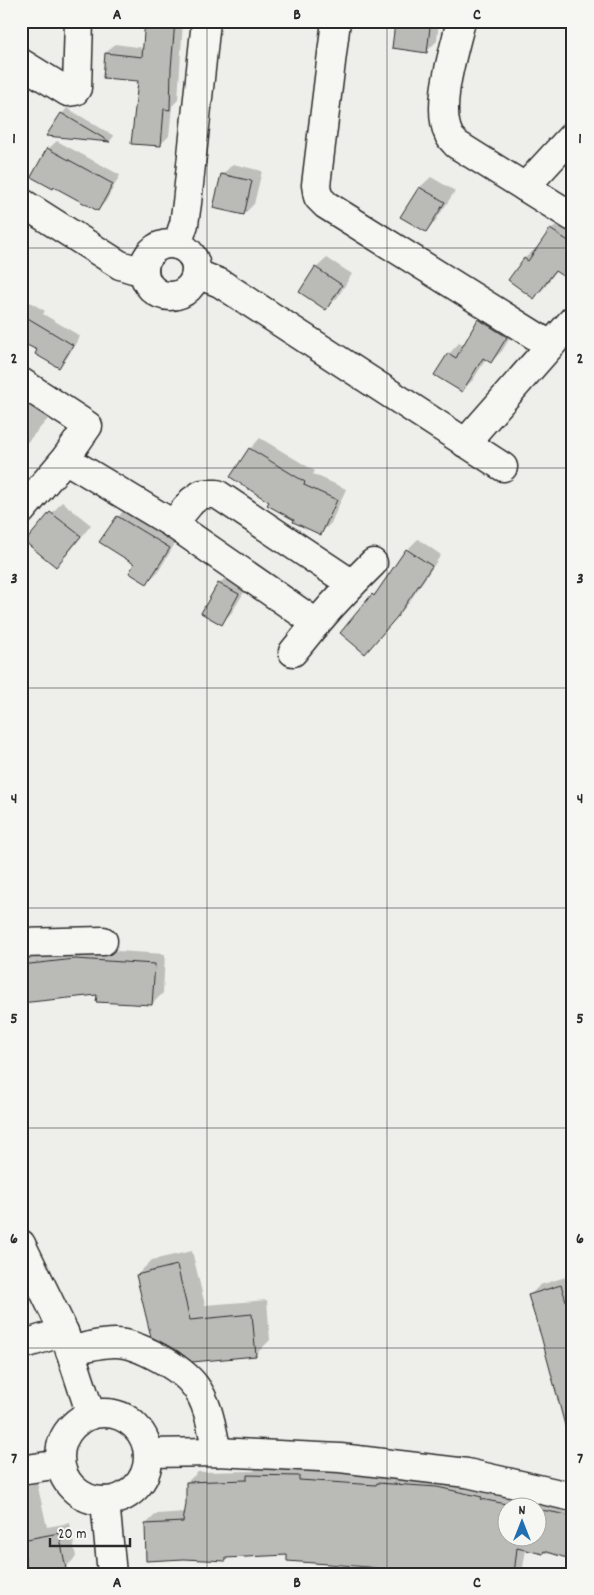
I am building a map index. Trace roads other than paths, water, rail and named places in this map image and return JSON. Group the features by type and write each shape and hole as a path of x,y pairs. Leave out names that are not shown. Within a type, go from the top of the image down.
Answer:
{"street":[{"path":"21,63 68,92 75,91 77,88 79,21"},
{"path":"177,245 184,224 187,203 206,21"},
{"path":"336,21 316,185 318,197 326,205 550,345"},
{"path":"461,21 444,106 449,135 456,144 573,217"},
{"path":"525,187 573,135"},
{"path":"21,202 120,265 144,270"},
{"path":"161,245 177,245 186,249 193,256 197,274 189,289 179,294 168,296 157,292 148,285 144,270 145,262 153,249 161,245"},
{"path":"197,274 220,283 503,467"},
{"path":"465,443 573,320"},
{"path":"21,382 88,426 65,459 21,511"},
{"path":"65,459 173,524 316,623"},
{"path":"173,524 192,501 202,494 217,494 352,584"},
{"path":"293,652 316,623 373,564"},
{"path":"21,943 103,941"},
{"path":"21,1244 67,1341 91,1415"},
{"path":"21,1345 67,1341 96,1344 117,1343 147,1351 184,1373 196,1387 209,1417 217,1452"},
{"path":"106,1413 121,1417 134,1426 144,1438 148,1453 147,1468 141,1481 132,1492 119,1498 105,1501 89,1498 75,1491 65,1479 60,1464 60,1448 66,1434 77,1422 91,1415 106,1413"},
{"path":"148,1453 217,1452 340,1458 467,1473 573,1498"},
{"path":"21,1470 60,1464"},
{"path":"105,1501 112,1574"}]}
